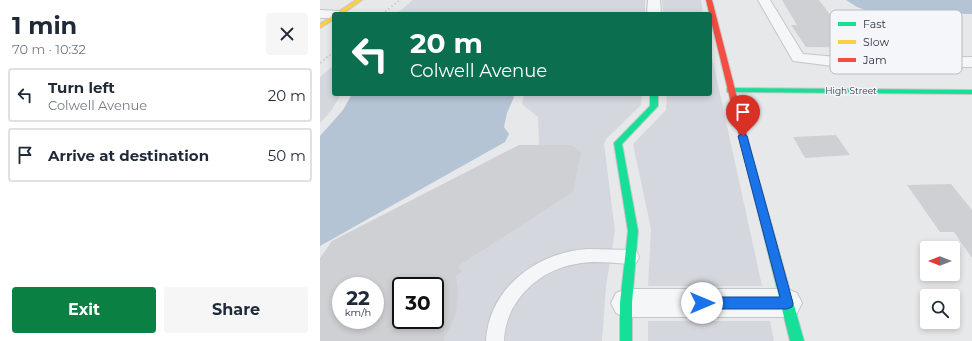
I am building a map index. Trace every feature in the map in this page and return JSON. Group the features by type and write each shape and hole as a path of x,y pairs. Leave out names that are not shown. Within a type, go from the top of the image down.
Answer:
{"street":[{"path":"341,12 359,0"},
{"path":"654,0 654,12"},
{"path":"709,0 712,12"},
{"path":"764,0 798,58 830,61"},
{"path":"712,13 730,90 797,341"},
{"path":"320,14 332,16"},
{"path":"320,26 332,17"},
{"path":"962,62 972,62"},
{"name":"High Street","path":"730,90 972,92"},
{"path":"626,341 626,303 633,231 618,143 654,106 654,96"},
{"path":"626,303 787,303"}],"lane":[{"path":"495,341 498,320 506,301 520,284 540,269 559,260 577,256 630,257"}],"shaded area":[{"path":"413,0 645,0 645,12 398,12"},
{"path":"662,0 701,0 703,12 663,12"},
{"path":"712,57 762,286 648,286 651,229 633,144 666,110 667,96 712,96"},
{"path":"332,67 332,96 340,96 331,111 320,123 320,77"},
{"path":"524,96 642,96 641,105 606,139 604,144 615,231 606,286 602,341 320,341 327,264 539,145 538,117 522,104"},
{"path":"648,321 770,321 774,341 648,341"}],"water":[{"path":"846,0 972,0 972,14 962,14 962,10 865,10"},
{"path":"351,96 514,97 507,113 504,127 509,134 505,142 320,246 320,136 343,110"}],"building":[{"path":"782,0 819,0 830,14 830,47 806,47 791,25 797,25"},
{"path":"836,135 850,155 805,158 793,137"},
{"path":"519,145 571,145 581,152 573,192 458,266 462,272 456,276 458,294 456,312 443,341 320,341 320,258 332,241"},
{"path":"951,184 972,210 972,258 954,232 940,232 907,185"}],"railway":[{"path":"385,12 400,0"},
{"path":"326,58 332,54"},
{"path":"320,63 328,57"}],"traffic: fast":[{"path":"730,90 972,92"},
{"path":"626,341 626,303 633,231 618,143 654,106 654,96"},
{"path":"746,148 797,341"}],"traffic: slow":[{"path":"341,12 359,0"},
{"path":"320,26 332,18"}],"traffic: jam":[{"path":"709,0 746,148"}],"route":[{"path":"702,303 787,303 743,136"}]}
